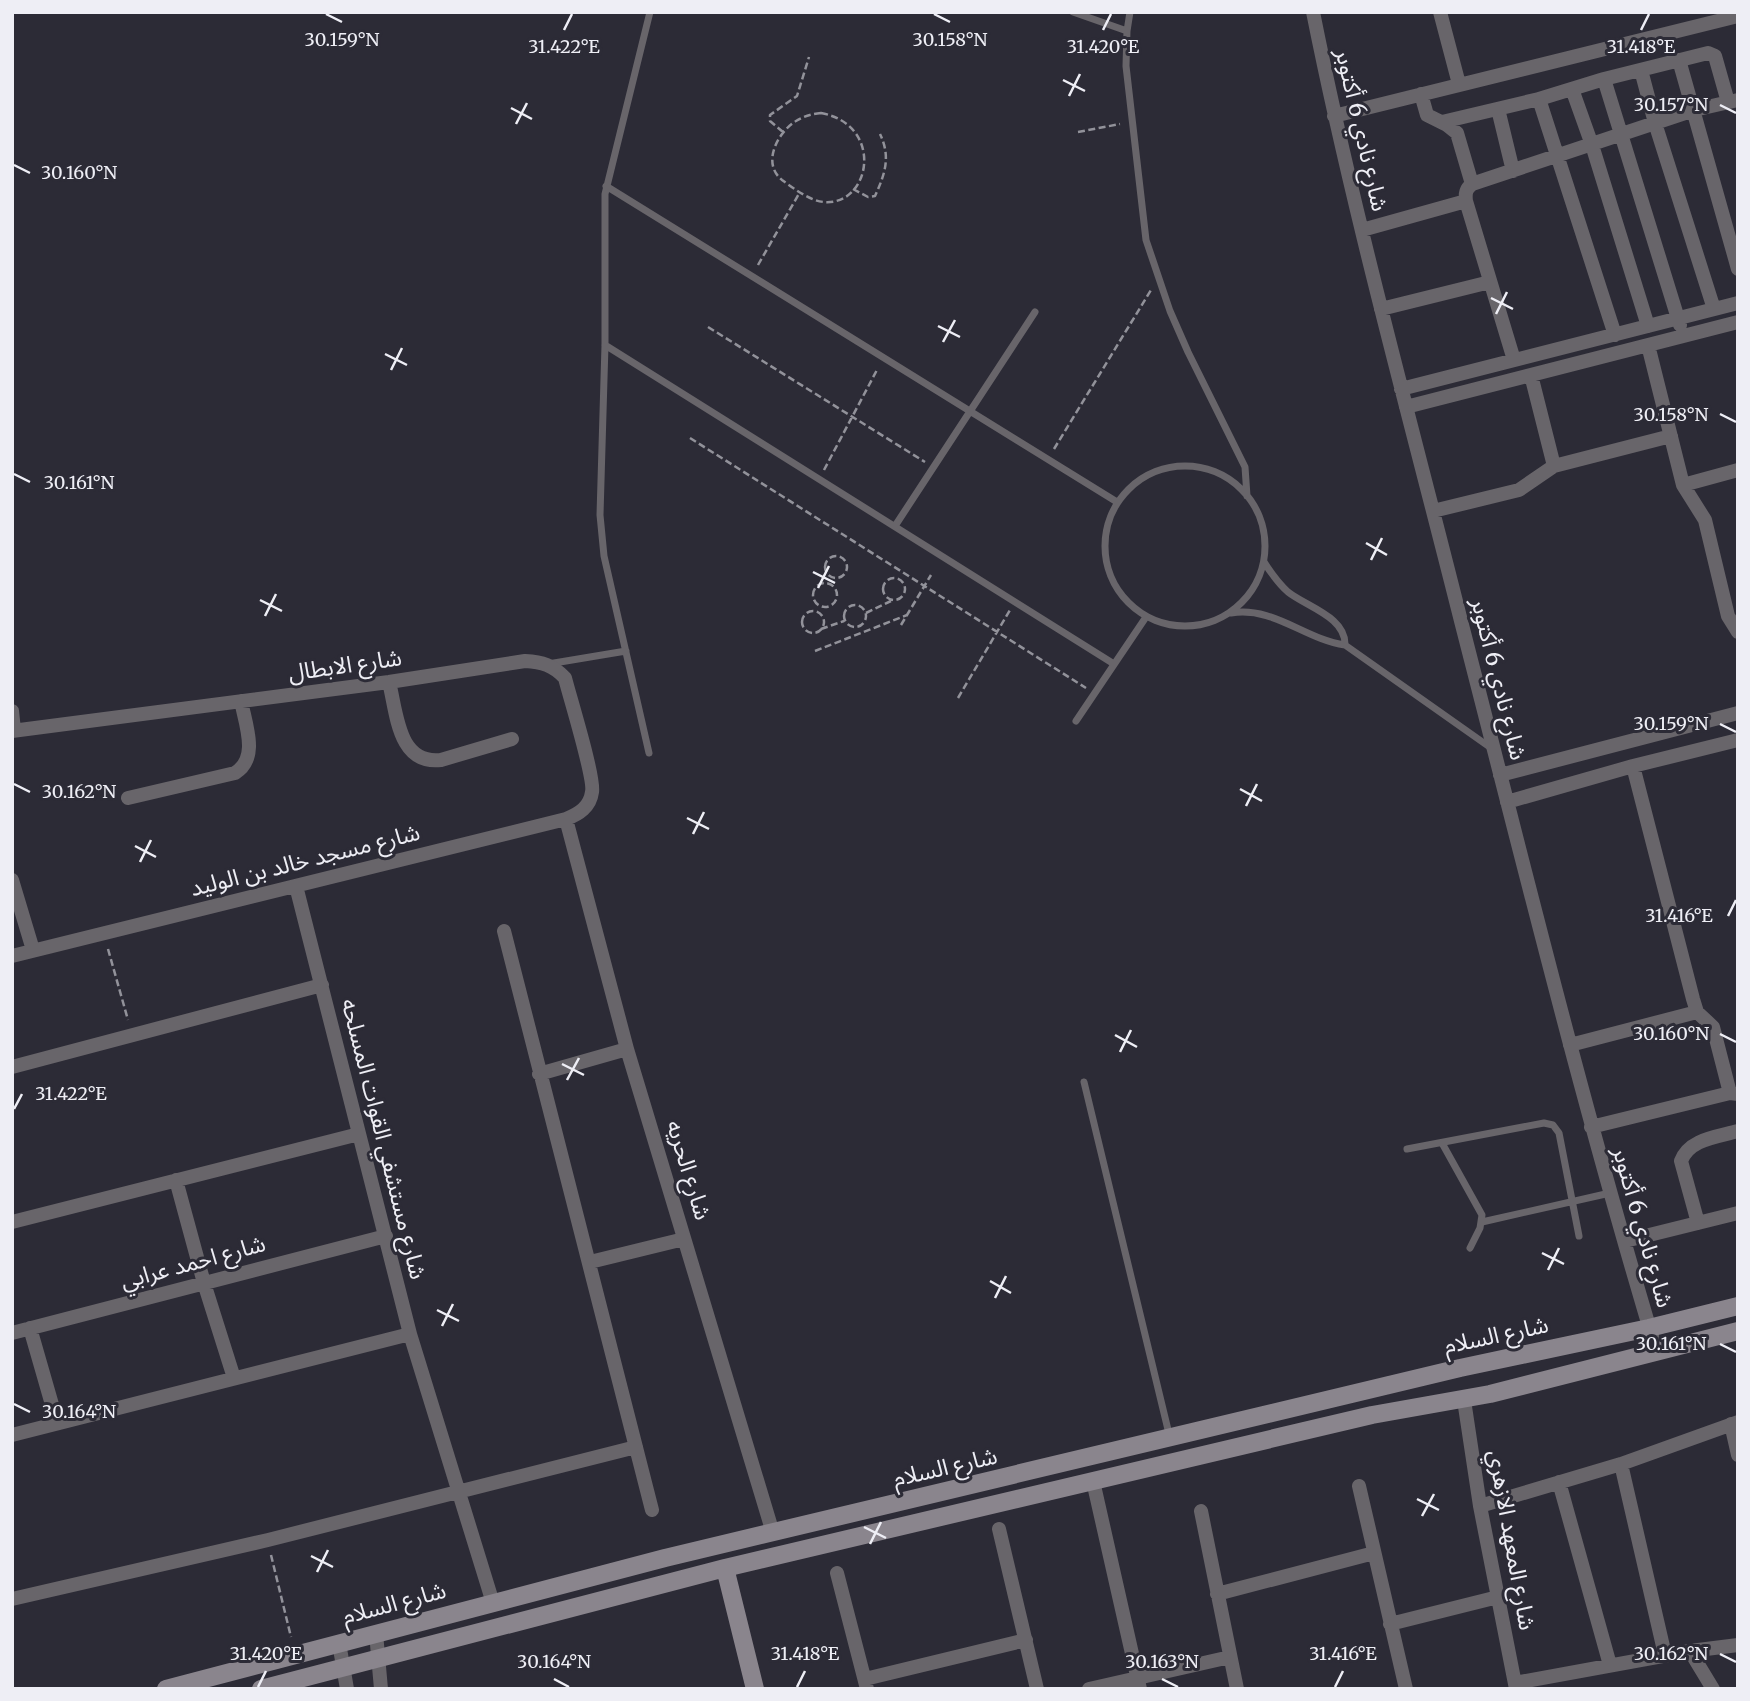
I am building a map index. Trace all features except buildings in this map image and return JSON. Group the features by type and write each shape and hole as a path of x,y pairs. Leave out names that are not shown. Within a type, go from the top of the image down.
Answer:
{"street":[{"name":"شارع نادي 6 أكتوبر","path":"1313,12 1334,116 1381,309 1500,775 1591,1127 1657,1353"},
{"path":"1440,12 1459,84"},
{"path":"1334,116 1738,16"},
{"path":"1442,122 1539,99 1702,53 1714,56 1733,102 1694,110 1472,184 1465,195 1466,201 1514,360"},
{"path":"1679,60 1738,269"},
{"path":"1641,70 1714,309"},
{"path":"1604,79 1683,336"},
{"path":"1572,89 1648,326"},
{"path":"1421,94 1427,114 1457,134 1472,184"},
{"path":"1539,99 1615,335"},
{"path":"1498,109 1513,171"},
{"path":"1362,230 1466,201"},
{"path":"1381,309 1490,282"},
{"path":"1401,389 1738,303"},
{"path":"1406,407 1738,322"},
{"path":"1648,345 1683,485 1705,520 1728,616 1738,632"},
{"path":"1531,375 1554,466"},
{"path":"1433,511 1519,490 1554,466 1671,436"},
{"path":"1683,485 1738,470"},
{"name":"شارع الابطال","path":"13,730 389,682 525,661 547,664"},
{"name":"شارع مسجد خالد بن الوليد","path":"12,956 577,815 591,799 593,788 565,678 557,669 547,664"},
{"path":"389,682 405,742 419,758 441,760 512,739"},
{"path":"128,798 242,769 248,761 250,751 241,701"},
{"path":"12,711 13,730"},
{"path":"1500,775 1738,713"},
{"path":"1507,802 1633,766 1738,740"},
{"path":"1591,1127 1734,1093 1713,1027 1697,1013 1633,766"},
{"name":"شارع الحريه","path":"566,818 627,1049 773,1533"},
{"path":"12,880 33,950"},
{"name":"شارع مستشفي القوات المسلحه","path":"296,886 411,1334 493,1603"},
{"path":"504,931 652,1510"},
{"path":"12,1067 322,985"},
{"path":"1570,1045 1697,1013"},
{"path":"539,1074 627,1049"},
{"path":"1698,1223 1681,1161 1685,1151 1691,1145 1738,1131"},
{"path":"12,1222 359,1134"},
{"path":"176,1180 234,1378"},
{"path":"1625,1241 1738,1213"},
{"name":"شارع احمد عرابي","path":"12,1333 386,1236"},
{"path":"590,1262 684,1239"},
{"name":"شارع السلام","path":"166,1689 773,1533 1460,1368 1738,1306"},
{"path":"30,1328 57,1422"},
{"name":"شارع السلام","path":"261,1689 725,1568 1372,1415 1464,1400 1738,1331"},
{"path":"12,1435 411,1334"},
{"path":"1366,1391 1372,1415"},
{"name":"شارع المعهد الازهري","path":"1464,1400 1480,1506 1516,1686"},
{"path":"1480,1506 1621,1464 1734,1423 1738,1455"},
{"path":"12,1599 268,1540 636,1447"},
{"path":"1621,1464 1665,1655"},
{"path":"1093,1481 1138,1683"},
{"path":"1559,1482 1610,1665"},
{"path":"1359,1486 1406,1689"},
{"path":"1201,1511 1237,1689"},
{"path":"999,1529 1037,1689"},
{"path":"1217,1594 1374,1553"},
{"path":"725,1568 755,1689"},
{"path":"836,1573 866,1684 1026,1640"},
{"path":"1390,1624 1499,1597"},
{"path":"376,1633 381,1689"},
{"path":"339,1643 347,1689"},
{"path":"1516,1686 1665,1655 1738,1646"},
{"path":"1690,1651 1713,1689"},
{"path":"1089,1689 1138,1683 1230,1657"}],"lane":[{"path":"649,753 601,535 600,494 606,186 650,12"},
{"path":"1073,12 1127,31"},
{"path":"1130,12 1126,66 1146,240 1158,278 1188,352 1245,467 1247,496"},
{"path":"606,186 1117,502"},
{"path":"895,526 1035,313"},
{"path":"605,345 1114,664"},
{"path":"1230,613 1252,590 1264,562 1265,541 1261,520 1247,496 1224,477 1195,467 1166,468 1145,477 1117,502 1106,529 1105,551 1109,572 1123,598 1146,617 1167,624 1189,626 1203,624 1230,613 1262,613 1345,645 1494,750"},
{"path":"1264,562 1286,590 1338,624 1345,634 1345,645"},
{"path":"1076,721 1146,617"},
{"path":"547,664 626,651"},
{"path":"1084,1082 1170,1438"},
{"path":"1407,1149 1544,1123 1553,1125 1559,1133 1579,1236"},
{"path":"1441,1143 1479,1208 1482,1222 1469,1248"},
{"path":"1482,1222 1611,1193"}],"path":[{"path":"783,132 769,117 797,96 809,57"},
{"path":"812,114 829,114 846,123 860,139 865,158 862,175 853,189 839,200 827,203 800,192 779,178 773,165 773,152 783,132 794,121 812,114"},
{"path":"1078,132 1133,122"},
{"path":"853,189 873,197 884,177 887,152 880,134"},
{"path":"751,275 800,192"},
{"path":"1048,459 1158,278"},
{"path":"708,327 933,468"},
{"path":"820,479 883,357"},
{"path":"690,438 1095,694"},
{"path":"830,584 847,570 844,560 835,556 825,567 830,576 835,578"},
{"path":"901,625 931,575"},
{"path":"866,613 863,608 854,605 845,610 845,620 849,625 859,626 866,613 892,600 898,600 905,592 898,579 888,580 884,584 884,594 892,600"},
{"path":"820,584 830,584 836,592 834,602 830,606 820,606 813,592 820,584"},
{"path":"958,698 1015,602"},
{"path":"817,611 820,606"},
{"path":"817,611 823,619 821,629"},
{"path":"817,611 807,612 802,621 806,631 816,632 845,620"},
{"path":"815,651 907,615"},
{"path":"859,626 861,633"},
{"path":"103,932 132,1035"},
{"path":"268,1540 296,1654"}]}
